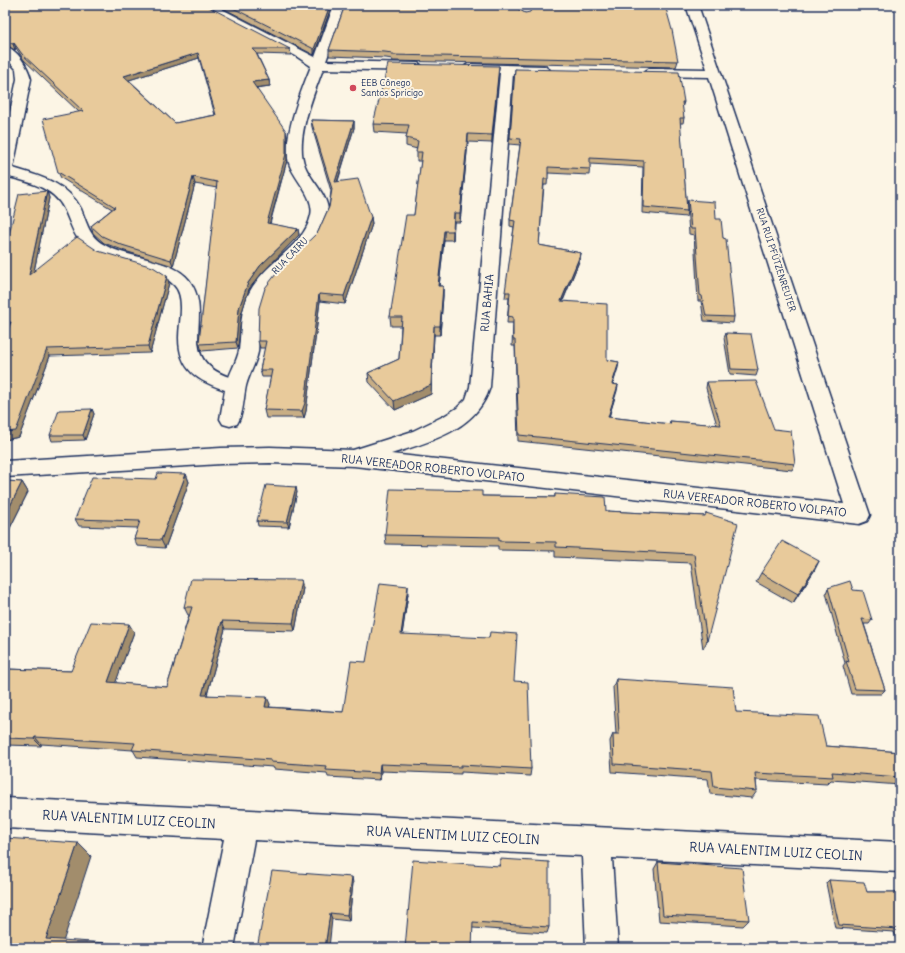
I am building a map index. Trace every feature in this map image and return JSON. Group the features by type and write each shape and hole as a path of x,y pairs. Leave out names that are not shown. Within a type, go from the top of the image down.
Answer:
{"street":[{"path":"205,5 300,53 318,65 428,68"},
{"name":"RUA CAIRU","path":"230,419 236,386 248,353 252,307 255,296 263,284 302,246 318,222 320,212 318,202 297,165 294,147 304,103 340,5"},
{"name":"RUA RUI PFÜTZENREUTER","path":"692,5 859,515"},
{"path":"5,50 22,68 24,79 5,171 34,179 58,191 68,201 81,234 87,241 98,249 170,274 181,282 188,291 190,303 187,343 191,358 200,370 215,379 236,386"},
{"path":"452,68 555,70"},
{"name":"RUA BAHIA","path":"354,458 435,430 459,418 474,404 480,387 507,69"},
{"path":"635,72 715,74"},
{"name":"RUA VEREADOR ROBERTO VOLPATO","path":"5,468 222,456 354,458 859,515"},
{"name":"RUA VALENTIM LUIZ CEOLIN","path":"5,813 900,857"},
{"path":"218,948 242,825"},
{"path":"596,842 602,948"}],"building":[{"path":"5,5 205,5 290,49 252,49 256,53 269,80 252,82 286,131 286,154 267,223 298,229 260,266 248,283 239,308 236,342 200,344 199,342 217,182 193,177 171,260 122,245 102,236 91,226 115,207 58,172 43,119 83,111 22,54 14,43 13,44 5,40","holes":["198,53 216,115 175,123 124,76"]},
{"path":"227,5 330,5 314,49"},
{"path":"345,5 519,5 518,9 525,13 530,12 532,5 665,5 678,61 391,55 392,53 385,52 329,50"},
{"path":"388,64 499,66 492,135 468,134 460,213 454,213 453,231 444,231 438,286 443,286 440,326 434,326 431,385 394,401 368,373 399,359 402,317 390,317 406,215 414,215 422,152 416,152 418,141 406,138 409,125 373,124"},
{"path":"515,69 679,72 684,102 682,102 684,118 680,118 687,211 643,207 644,161 590,158 590,169 548,167 548,179 544,179 539,245 581,253 561,301 607,304 607,360 619,362 612,384 618,385 608,417 671,424 670,421 721,425 707,382 756,381 774,429 791,431 795,464 519,435 513,317 508,316 510,292 505,292 515,221 510,220 521,139 510,138"},
{"path":"311,120 354,121 335,182 358,179 371,217 344,296 319,294 305,403 302,411 264,410 272,370 260,370 266,341 258,341 259,308 265,288 280,269 318,232 329,207 332,189"},
{"path":"47,191 29,275 77,237 98,251 153,267 167,276 148,346 47,349 16,431 5,432 5,337 11,322 5,323 5,250 19,194"},
{"path":"688,200 715,202 716,219 721,219 723,238 726,239 734,317 706,316 702,296 700,295 695,229 691,229"},
{"path":"726,333 751,334 758,370 731,369"},
{"path":"92,409 83,435 50,435 59,410"},
{"path":"158,473 186,474 161,540 134,539 140,521 75,519 92,477 156,479"},
{"path":"5,481 22,482 5,516"},
{"path":"266,485 296,487 287,522 257,521"},
{"path":"390,489 482,491 482,496 555,497 555,494 605,497 606,511 705,516 706,513 738,523 707,641 694,554 556,547 556,542 499,541 499,537 385,535"},
{"path":"782,541 819,561 798,594 761,573"},
{"path":"191,579 301,580 293,623 222,621 202,695 267,697 265,707 343,712 351,661 366,662 380,583 408,586 401,634 489,638 490,632 517,634 514,681 528,682 531,769 461,765 461,767 380,764 379,773 326,770 327,766 271,762 271,760 132,750 135,743 35,737 34,739 5,738 5,669 71,671 91,622 129,624 108,682 167,687 192,607 184,607"},
{"path":"850,581 853,590 863,591 872,620 862,619 885,690 855,689 846,661 849,662 828,588"},
{"path":"616,679 733,687 736,712 819,716 826,746 900,752 900,777 832,772 833,777 755,773 757,791 714,787 712,771 614,764 613,734 619,734"},
{"path":"5,838 78,843 46,939 137,945 136,948 5,948"},
{"path":"500,859 549,862 549,927 473,922 472,948 405,948 413,860 500,866"},
{"path":"658,862 742,868 749,920 663,915"},
{"path":"272,871 352,877 347,915 330,913 325,948 257,948"},
{"path":"829,880 864,882 867,892 900,892 900,934 898,929 839,925"}],"place":[{"name":"EEB Cônego Santos Spricigo","path":"353,88"}]}
